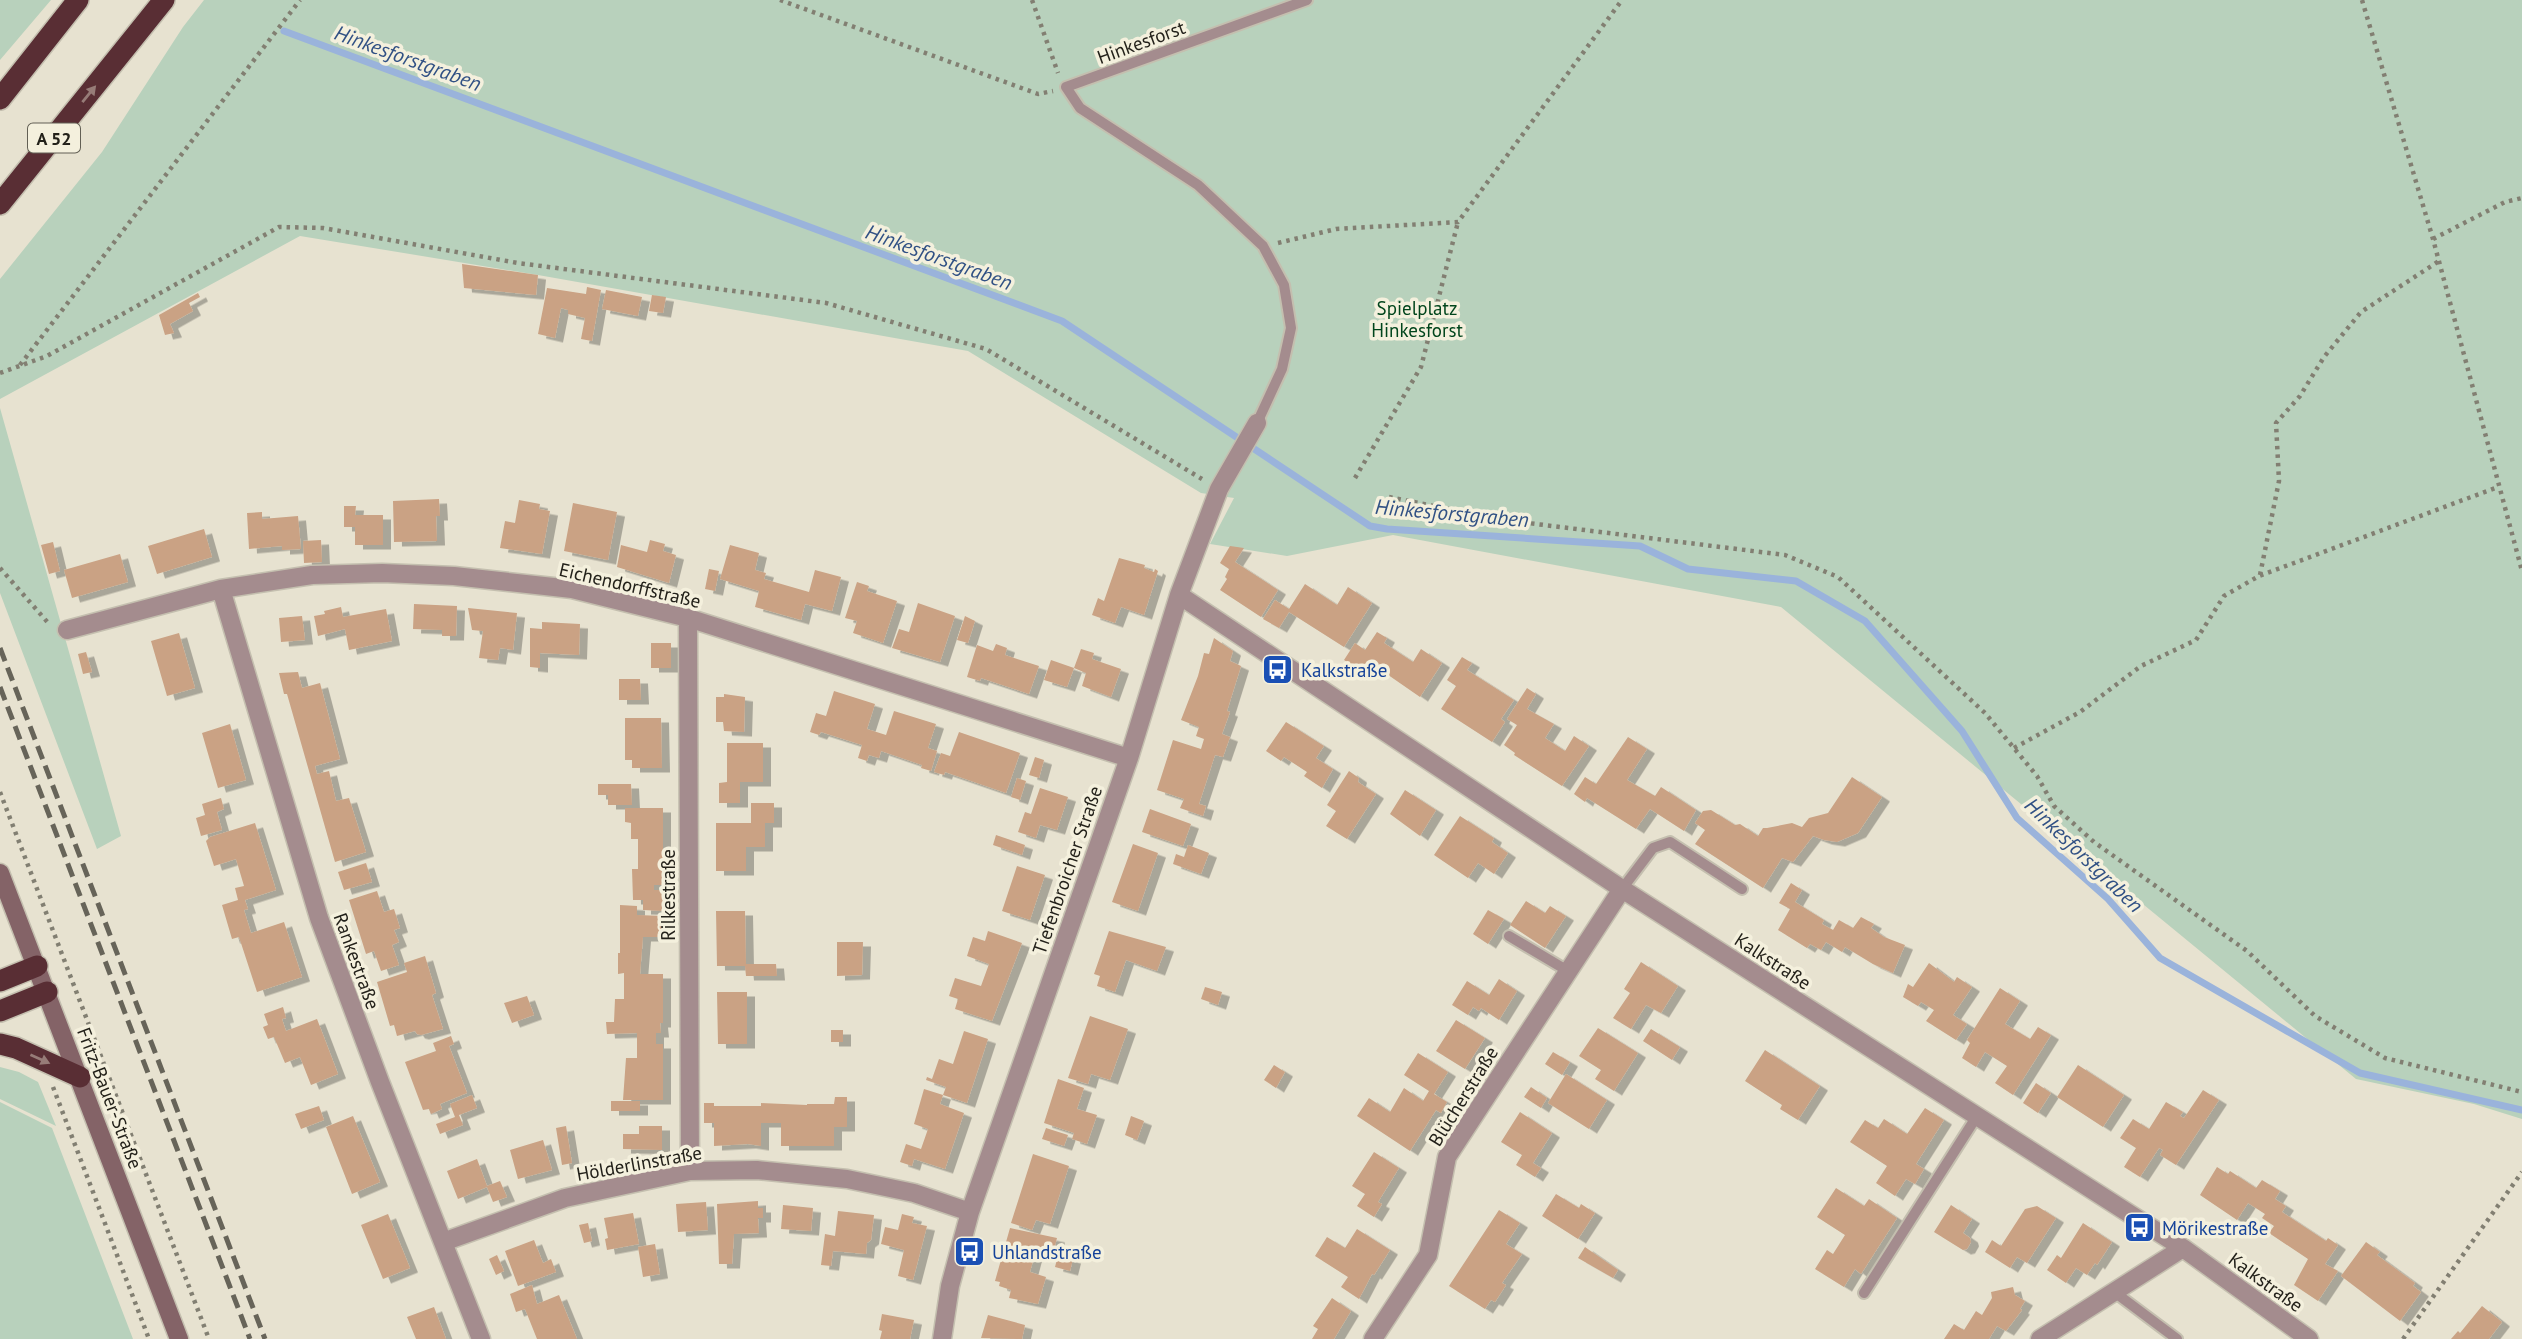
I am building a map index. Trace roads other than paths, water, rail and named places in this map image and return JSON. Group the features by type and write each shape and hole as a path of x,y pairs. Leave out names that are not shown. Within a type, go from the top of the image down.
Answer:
{"highway":[{"path":"0,99 78,0"},
{"name":"A 52","path":"0,204 164,0"},
{"path":"0,981 37,966"},
{"path":"0,1011 47,992"},
{"path":"0,1044 80,1077"}],"main road":[{"name":"Fritz-Bauer-Straße","path":"0,873 179,1339"}],"street":[{"name":"Tiefenbroicher Straße","path":"942,1339 950,1286 970,1212 1129,758 1179,595 1219,489 1257,424"},
{"name":"Eichendorffstraße","path":"67,630 221,589 312,575 382,573 454,576 572,589 688,618 1129,758"},
{"name":"Rankestraße","path":"221,589 318,918 481,1339"},
{"name":"Kalkstraße","path":"1179,595 1622,888 2183,1248 2307,1338"},
{"name":"Rilkestraße","path":"688,618 690,1171"},
{"name":"Blücherstraße","path":"1373,1339 1428,1255 1447,1157 1622,888"},
{"name":"Hölderlinstraße","path":"443,1242 565,1198 690,1171 757,1170 847,1179 914,1193 970,1212"},
{"path":"2039,1339 2183,1248"}],"lane":[{"name":"Hinkesforst","path":"1257,424 1282,369 1291,328 1284,285 1263,246 1198,185 1080,108 1066,88 1307,0"},
{"path":"1622,888 1653,848 1670,842 1742,889"},
{"path":"1509,936 1568,971"},
{"path":"1864,1293 1977,1116"},
{"path":"2113,1291 2177,1339"}],"waterway":[{"name":"Hinkesforstgraben","path":"284,31 1062,321 1370,526 1640,546 1688,569 1796,581 1865,621 1962,731 2017,818 2108,899 2160,958 2360,1073 2522,1110"}],"railway":[{"path":"0,648 265,1339"},
{"path":"0,687 250,1339"}],"place":[{"name":"Kalkstraße","path":"1278,670"},
{"name":"Mörikestraße","path":"2139,1228"},
{"name":"Uhlandstraße","path":"969,1252"}],"park label":[{"name":"Spielplatz Hinkesforst","path":"1417,319"}]}
